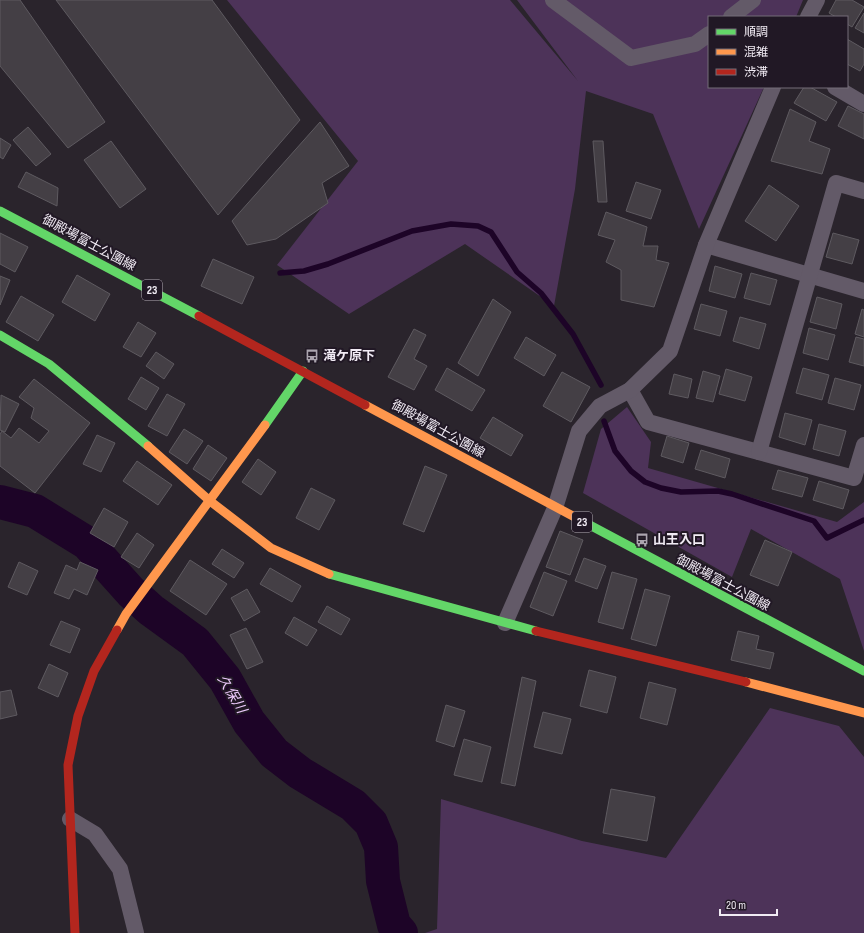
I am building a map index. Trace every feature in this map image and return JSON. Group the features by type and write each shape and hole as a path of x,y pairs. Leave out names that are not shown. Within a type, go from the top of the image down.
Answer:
{"street":[{"path":"554,0 631,58 695,44 708,35"},
{"path":"732,16 753,0"},
{"path":"809,16 817,0"},
{"path":"505,623 555,508 578,431 600,406 630,390 670,351 706,245 773,88"},
{"path":"837,88 864,104"},
{"path":"759,452 808,274 836,182 864,191"},
{"name":"御殿場富士公園線","path":"0,211 303,371 555,508 864,671"},
{"path":"706,245 864,291"},
{"path":"0,335 49,364 140,439 210,501 271,548 337,577 505,623 698,670 864,713"},
{"path":"75,933 68,765 78,716 94,671 126,614 146,585 210,501 303,371"},
{"path":"630,390 648,422 854,478 864,445"},
{"path":"70,819 94,834 120,869 136,933"}],"shaded area":[{"path":"227,0 510,0 578,81 517,0 803,0 796,16 708,16 708,88 764,88 699,229 653,114 586,91 575,189 554,306 465,244 349,314 277,265 358,161"},
{"path":"627,407 651,442 648,468 837,522 864,502 864,651 840,579 751,529 732,577 583,493 601,429"},
{"path":"770,708 839,726 864,757 864,933 425,933 437,929 441,799 582,841 666,858"}],"building":[{"path":"0,0 20,0 105,122 68,148 0,66"},
{"path":"56,0 212,0 300,120 218,215"},
{"path":"836,0 852,0 864,7 852,27 848,25 848,16 834,16 829,13"},
{"path":"864,13 864,33 855,28"},
{"path":"848,40 864,49 864,64 860,71 848,65"},
{"path":"803,88 812,88 837,102 826,121 794,103"},
{"path":"848,106 864,114 864,139 838,126"},
{"path":"790,109 816,122 809,141 830,149 822,174 771,161"},
{"path":"320,122 349,166 322,183 328,203 276,239 247,245 232,221"},
{"path":"28,127 51,154 36,166 13,140"},
{"path":"0,138 11,145 3,159 0,157"},
{"path":"111,141 146,189 120,208 84,160"},
{"path":"593,141 603,141 607,202 598,202"},
{"path":"26,172 58,188 57,206 18,187"},
{"path":"636,182 661,190 651,219 626,211"},
{"path":"769,185 799,206 776,241 745,221"},
{"path":"606,212 647,227 643,246 658,246 656,260 669,263 654,307 621,300 621,270 606,262 615,240 598,235"},
{"path":"0,233 28,247 15,272 0,264"},
{"path":"833,233 859,240 852,264 826,257"},
{"path":"213,259 254,277 242,304 201,286"},
{"path":"715,266 742,274 735,298 709,291"},
{"path":"751,273 777,280 770,305 744,298"},
{"path":"77,275 110,294 95,321 62,302"},
{"path":"0,276 10,280 0,305"},
{"path":"21,296 54,315 38,341 6,322"},
{"path":"817,297 842,304 836,329 810,322"},
{"path":"493,299 511,312 478,376 458,363"},
{"path":"701,304 727,311 720,336 694,329"},
{"path":"862,309 864,310 864,337 855,334"},
{"path":"740,317 766,324 759,349 733,341"},
{"path":"138,322 156,333 141,357 123,347"},
{"path":"809,328 835,335 828,360 803,353"},
{"path":"414,329 426,335 414,359 427,366 414,390 388,377"},
{"path":"526,337 556,355 544,376 514,358"},
{"path":"856,337 864,339 864,366 849,362"},
{"path":"156,352 174,364 164,379 146,366"},
{"path":"447,368 485,390 472,411 435,390"},
{"path":"803,368 829,375 822,400 796,393"},
{"path":"726,369 752,377 745,401 719,394"},
{"path":"703,371 720,376 713,402 696,398"},
{"path":"562,372 590,387 571,422 543,406"},
{"path":"674,374 692,379 688,398 669,394"},
{"path":"141,377 159,388 146,410 128,399"},
{"path":"835,378 861,385 854,410 828,403"},
{"path":"34,379 90,423 35,493 0,466 0,434 2,431 11,438 19,428 39,443 49,431 31,418 34,408 19,397"},
{"path":"167,394 185,404 167,436 148,426"},
{"path":"1,395 19,404 5,432 0,430"},
{"path":"785,413 812,420 805,445 779,437"},
{"path":"493,417 523,435 511,456 480,438"},
{"path":"819,424 846,431 839,456 813,449"},
{"path":"184,429 203,441 187,464 169,452"},
{"path":"97,435 115,443 101,472 83,464"},
{"path":"667,436 689,443 683,463 661,456"},
{"path":"208,445 227,458 211,481 193,469"},
{"path":"701,450 730,459 725,478 695,469"},
{"path":"258,459 276,472 261,495 242,482"},
{"path":"137,461 172,485 158,505 123,481"},
{"path":"425,466 447,475 424,532 403,524"},
{"path":"778,470 808,478 802,497 772,489"},
{"path":"819,481 849,490 843,509 813,500"},
{"path":"311,488 335,500 319,530 296,518"},
{"path":"104,508 128,522 114,547 90,533"},
{"path":"560,531 583,540 570,575 546,567"},
{"path":"137,533 154,545 139,568 121,557"},
{"path":"765,540 792,552 778,586 750,575"},
{"path":"222,549 244,563 234,578 212,564"},
{"path":"584,558 606,566 597,589 575,581"},
{"path":"190,560 227,584 206,615 170,591"},
{"path":"19,562 38,571 27,595 8,587"},
{"path":"80,562 98,570 87,595 74,589 69,599 54,593 66,565 77,570"},
{"path":"270,568 301,586 292,602 260,584"},
{"path":"544,572 567,581 553,616 530,607"},
{"path":"612,572 637,579 623,629 598,622"},
{"path":"247,589 260,612 244,621 231,598"},
{"path":"645,589 670,596 656,646 631,639"},
{"path":"327,606 350,619 341,635 318,622"},
{"path":"294,617 317,630 307,646 285,633"},
{"path":"61,621 80,629 70,653 50,645"},
{"path":"246,628 263,662 247,669 230,635"},
{"path":"738,631 759,636 756,649 774,653 770,669 731,660"},
{"path":"49,664 68,673 58,697 38,688"},
{"path":"589,670 616,677 607,713 580,706"},
{"path":"522,677 536,681 515,786 501,783"},
{"path":"649,682 676,689 667,725 640,718"},
{"path":"11,690 17,715 0,719 0,692"},
{"path":"446,705 465,711 454,747 436,741"},
{"path":"543,712 571,719 562,754 534,747"},
{"path":"464,739 491,747 482,782 454,775"},
{"path":"611,789 655,797 647,841 603,833"}],"waterway":[{"path":"280,273 304,271 328,264 412,231 451,224 478,226 491,232 517,272 541,293 573,334 601,385"},
{"path":"604,421 615,451 631,471 645,482 661,488 681,492 718,491 732,494 814,521 827,538 864,520"},
{"name":"久保川","path":"0,502 35,511 87,543 131,592 151,610 195,642 225,679 249,722 274,753 300,773 353,805 371,823 381,847 383,881 394,925 401,933"}],"traffic: fast":[{"path":"0,211 199,316"},
{"path":"0,335 49,364 148,446"},
{"path":"265,425 303,371"},
{"path":"584,522 864,671"},
{"path":"329,574 536,631"}],"traffic: slow":[{"path":"365,405 584,522"},
{"path":"117,630 126,614 265,425"},
{"path":"148,446 210,501 271,548 329,574"},
{"path":"746,682 864,713"}],"traffic: jam":[{"path":"199,316 365,405"},
{"path":"75,933 68,765 78,716 94,671 117,630"},
{"path":"536,631 746,682"}],"place":[{"name":"滝ケ原下","path":"312,356"},
{"name":"山王入口","path":"642,540"}]}
